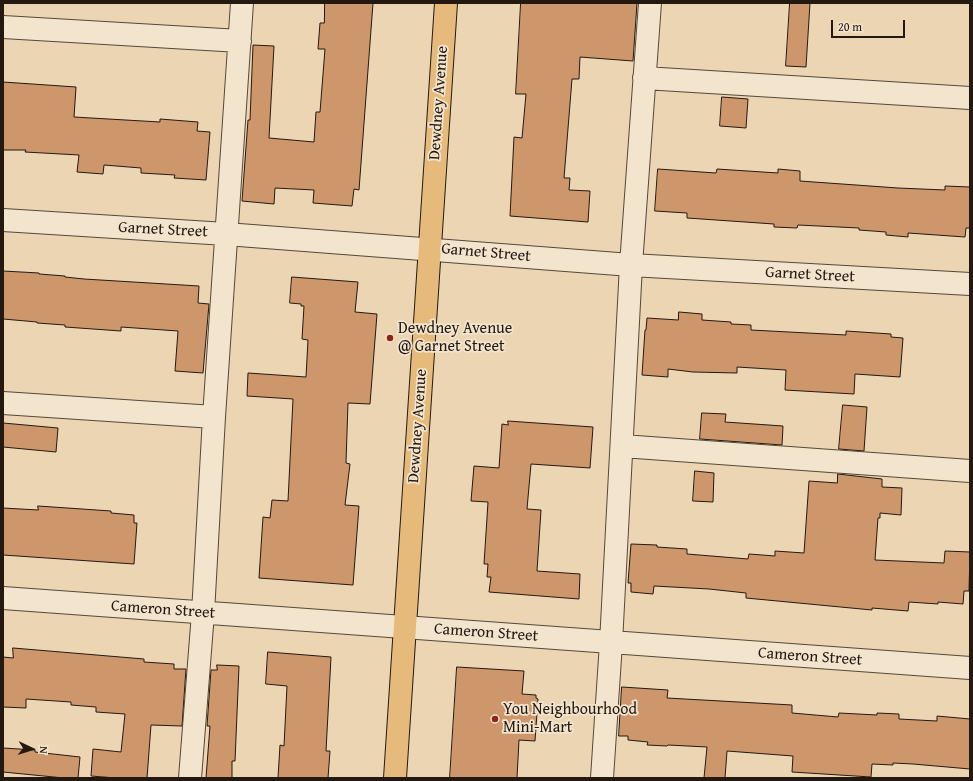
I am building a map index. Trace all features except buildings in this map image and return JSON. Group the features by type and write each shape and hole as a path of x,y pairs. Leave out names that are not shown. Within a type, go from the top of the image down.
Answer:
{"main road":[{"name":"Dewdney Avenue","path":"394,778 446,3"}],"street":[{"path":"190,778 203,613 214,417 242,3"},
{"path":"602,778 611,643 631,265 650,3"},
{"path":"3,27 240,41"},
{"path":"644,78 970,98"},
{"name":"Garnet Street","path":"3,220 429,248 631,265 970,284"},
{"path":"3,403 214,417"},
{"path":"622,446 970,471"},
{"name":"Cameron Street","path":"3,598 970,668"}],"place":[{"name":"Dewdney Avenue @ Garnet Street","path":"390,338"},
{"name":"You Neighbourhood Mini-Mart","path":"495,719"}]}
